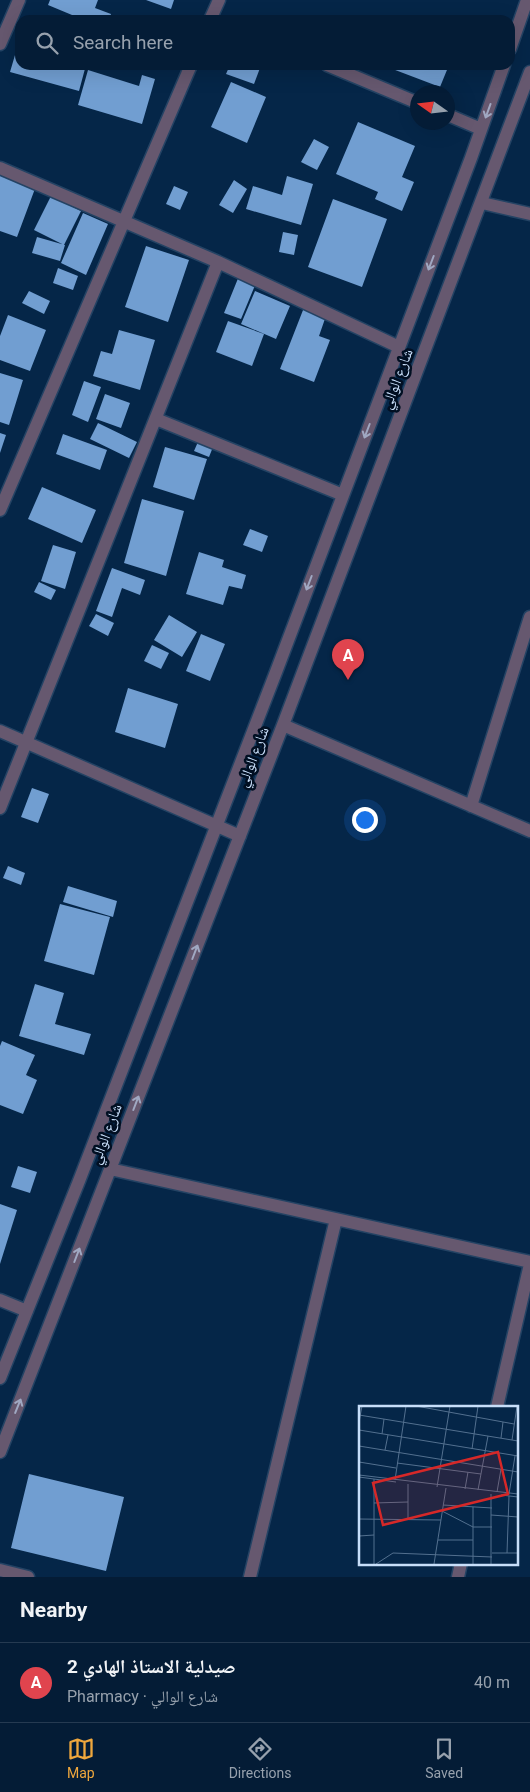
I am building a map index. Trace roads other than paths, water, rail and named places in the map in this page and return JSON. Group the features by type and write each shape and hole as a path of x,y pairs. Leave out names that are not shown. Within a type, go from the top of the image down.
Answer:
{"street":[{"path":"0,44 19,0"},
{"path":"215,15 219,0"},
{"path":"515,35 527,0"},
{"path":"0,510 189,70"},
{"path":"339,70 410,100"},
{"name":"شارع الوالي","path":"0,1378 83,1172 343,494 502,70"},
{"name":"شارع الوالي","path":"0,1452 283,725 530,72"},
{"path":"455,118 481,129"},
{"path":"0,168 218,262 398,347"},
{"path":"482,203 530,214"},
{"path":"0,808 218,262"},
{"path":"156,419 343,494"},
{"path":"471,806 530,617"},
{"path":"283,725 530,831"},
{"path":"0,731 240,836"},
{"path":"110,1169 530,1263 497,1406"},
{"path":"250,1577 336,1219"},
{"path":"0,1300 27,1311"},
{"path":"458,1577 461,1564"},
{"path":"0,1570 28,1577"}],"place":[{"name":"صيدلية الاستاذ الهادي 2","path":"348,680"}]}
